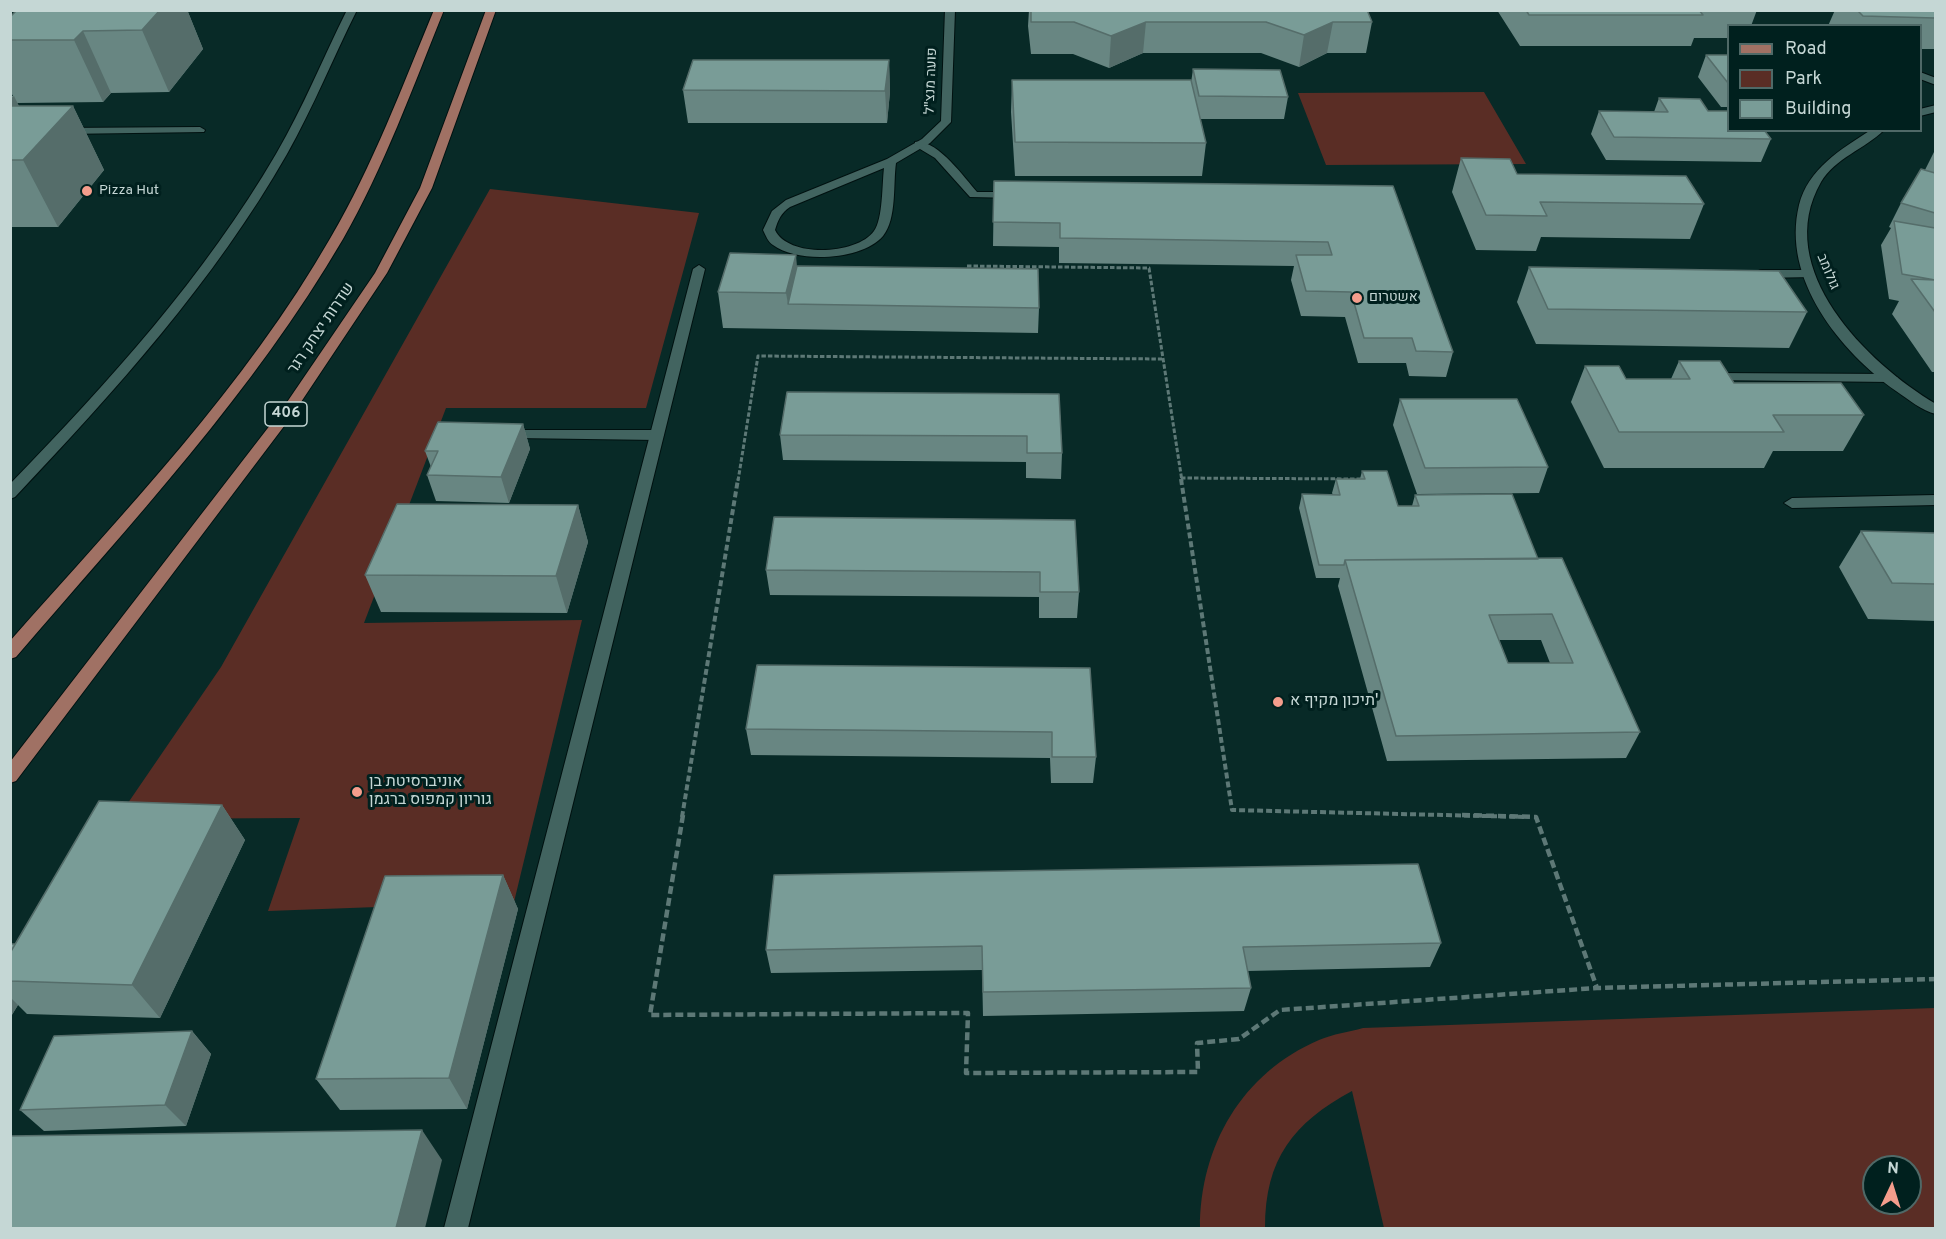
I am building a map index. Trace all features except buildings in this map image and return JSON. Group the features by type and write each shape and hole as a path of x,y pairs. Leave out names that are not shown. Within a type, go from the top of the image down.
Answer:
{"main road":[{"path":"10,653 212,417 309,282 369,180 439,10"},
{"name":"שדרות יצחק רגר","path":"10,776 286,414 381,273 426,188 491,10"}],"street":[{"path":"10,494 130,365 195,283 272,170 352,10"},
{"name":"פועה מנצ\"ל","path":"891,160 885,192 886,216 879,232 870,242 854,249 830,252 789,249 775,241 768,230 778,209 790,202 891,160 937,133 946,122 950,10"},
{"path":"46,132 200,130"},
{"name":"גולומב","path":"1876,132 1850,148 1815,181 1802,213 1803,259 1826,308 1861,354 1935,410"},
{"path":"919,144 939,156 974,195 1033,196"},
{"path":"456,1228 699,269"},
{"path":"1750,274 1810,274"},
{"path":"1713,377 1891,378"},
{"path":"520,435 657,435"},
{"path":"1792,503 1935,501"}],"path":[{"path":"967,266 1149,268 1232,810 1536,817 1597,988"},
{"path":"1162,359 758,356 650,1015 968,1013 966,1073 1198,1072 1197,1043 1239,1039 1280,1010 1597,988 1935,979"},
{"path":"1181,478 1371,479"}],"green space":[{"path":"1484,92 1526,164 1326,165 1298,93"},
{"path":"490,189 699,213 646,408 446,408 364,623 582,620 514,902 268,911 300,818 117,819 221,667"},
{"path":"1935,1008 1935,1228 1384,1228 1352,1091 1314,1116 1286,1146 1270,1182 1265,1228 1200,1228 1202,1198 1208,1169 1217,1141 1231,1116 1248,1092 1268,1072 1292,1054 1319,1040 1363,1028"}],"place":[{"name":"Pizza Hut","path":"87,191"},
{"name":"אשטרום","path":"1357,298"},
{"name":"תיכון מקיף א'","path":"1278,702"},
{"name":"אוניברסיטת בן גוריון קמפוס ברגמן","path":"357,792"}]}
